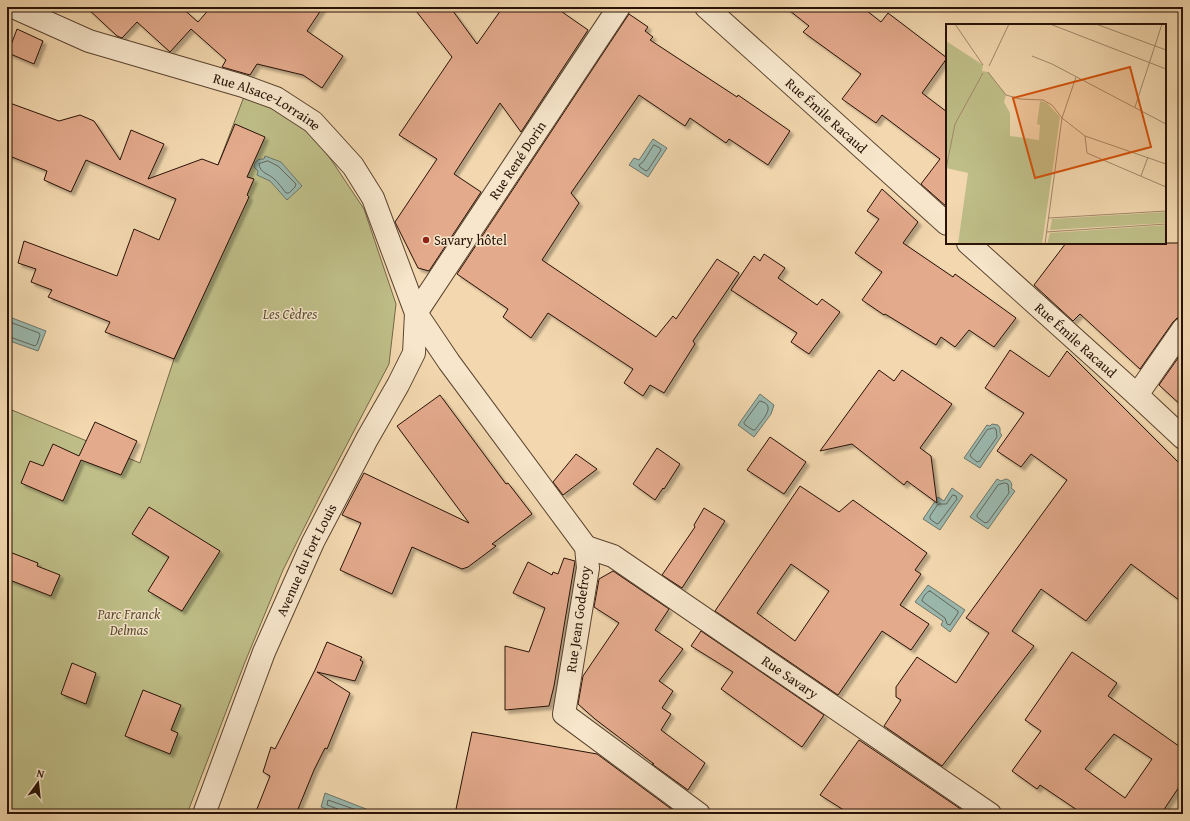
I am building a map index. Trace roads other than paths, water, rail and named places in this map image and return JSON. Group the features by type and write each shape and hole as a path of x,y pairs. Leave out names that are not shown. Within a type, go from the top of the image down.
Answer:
{"street":[{"name":"Rue Alsace-Lorraine","path":"13,7 89,41 243,86 276,98 313,122 353,166 373,198 416,313"},
{"name":"Rue René Dorin","path":"416,313 619,7"},
{"name":"Rue Émile Racaud","path":"706,7 946,223"},
{"name":"Rue Émile Racaud","path":"969,244 1183,438"},
{"name":"Rue Jean Godefroy","path":"416,313 449,362 586,547 588,568 564,714 700,814"},
{"name":"Avenue du Fort Louis","path":"204,814 264,652 313,542 366,439 398,385 414,353 416,313"},
{"path":"1137,395 1183,329"},
{"name":"Rue Savary","path":"586,547 613,556 990,814"}],"water":[{"path":"653,139 667,148 648,177 629,165 634,158 639,160"},
{"path":"265,156 281,162 302,186 287,200 270,181 257,175 258,171 254,167 255,163 258,160 264,159"},
{"path":"7,316 46,331 38,351 7,340"},
{"path":"760,394 774,405 771,414 754,437 738,425"},
{"path":"992,424 998,425 1002,435 980,468 964,458 987,425 990,426"},
{"path":"997,479 1001,481 1006,479 1009,480 1012,484 1011,488 1015,491 988,529 970,517"},
{"path":"952,488 963,496 940,530 923,519 938,497 944,501"},
{"path":"928,585 965,610 950,632 941,625 943,621 915,602"},
{"path":"325,793 379,814 341,814 321,807"}],"place":[{"name":"Savary hôtel","path":"426,240"}],"park label":[{"name":"Les Cèdres","path":"290,314"},
{"name":"Parc Franck Delmas","path":"129,622"}]}
